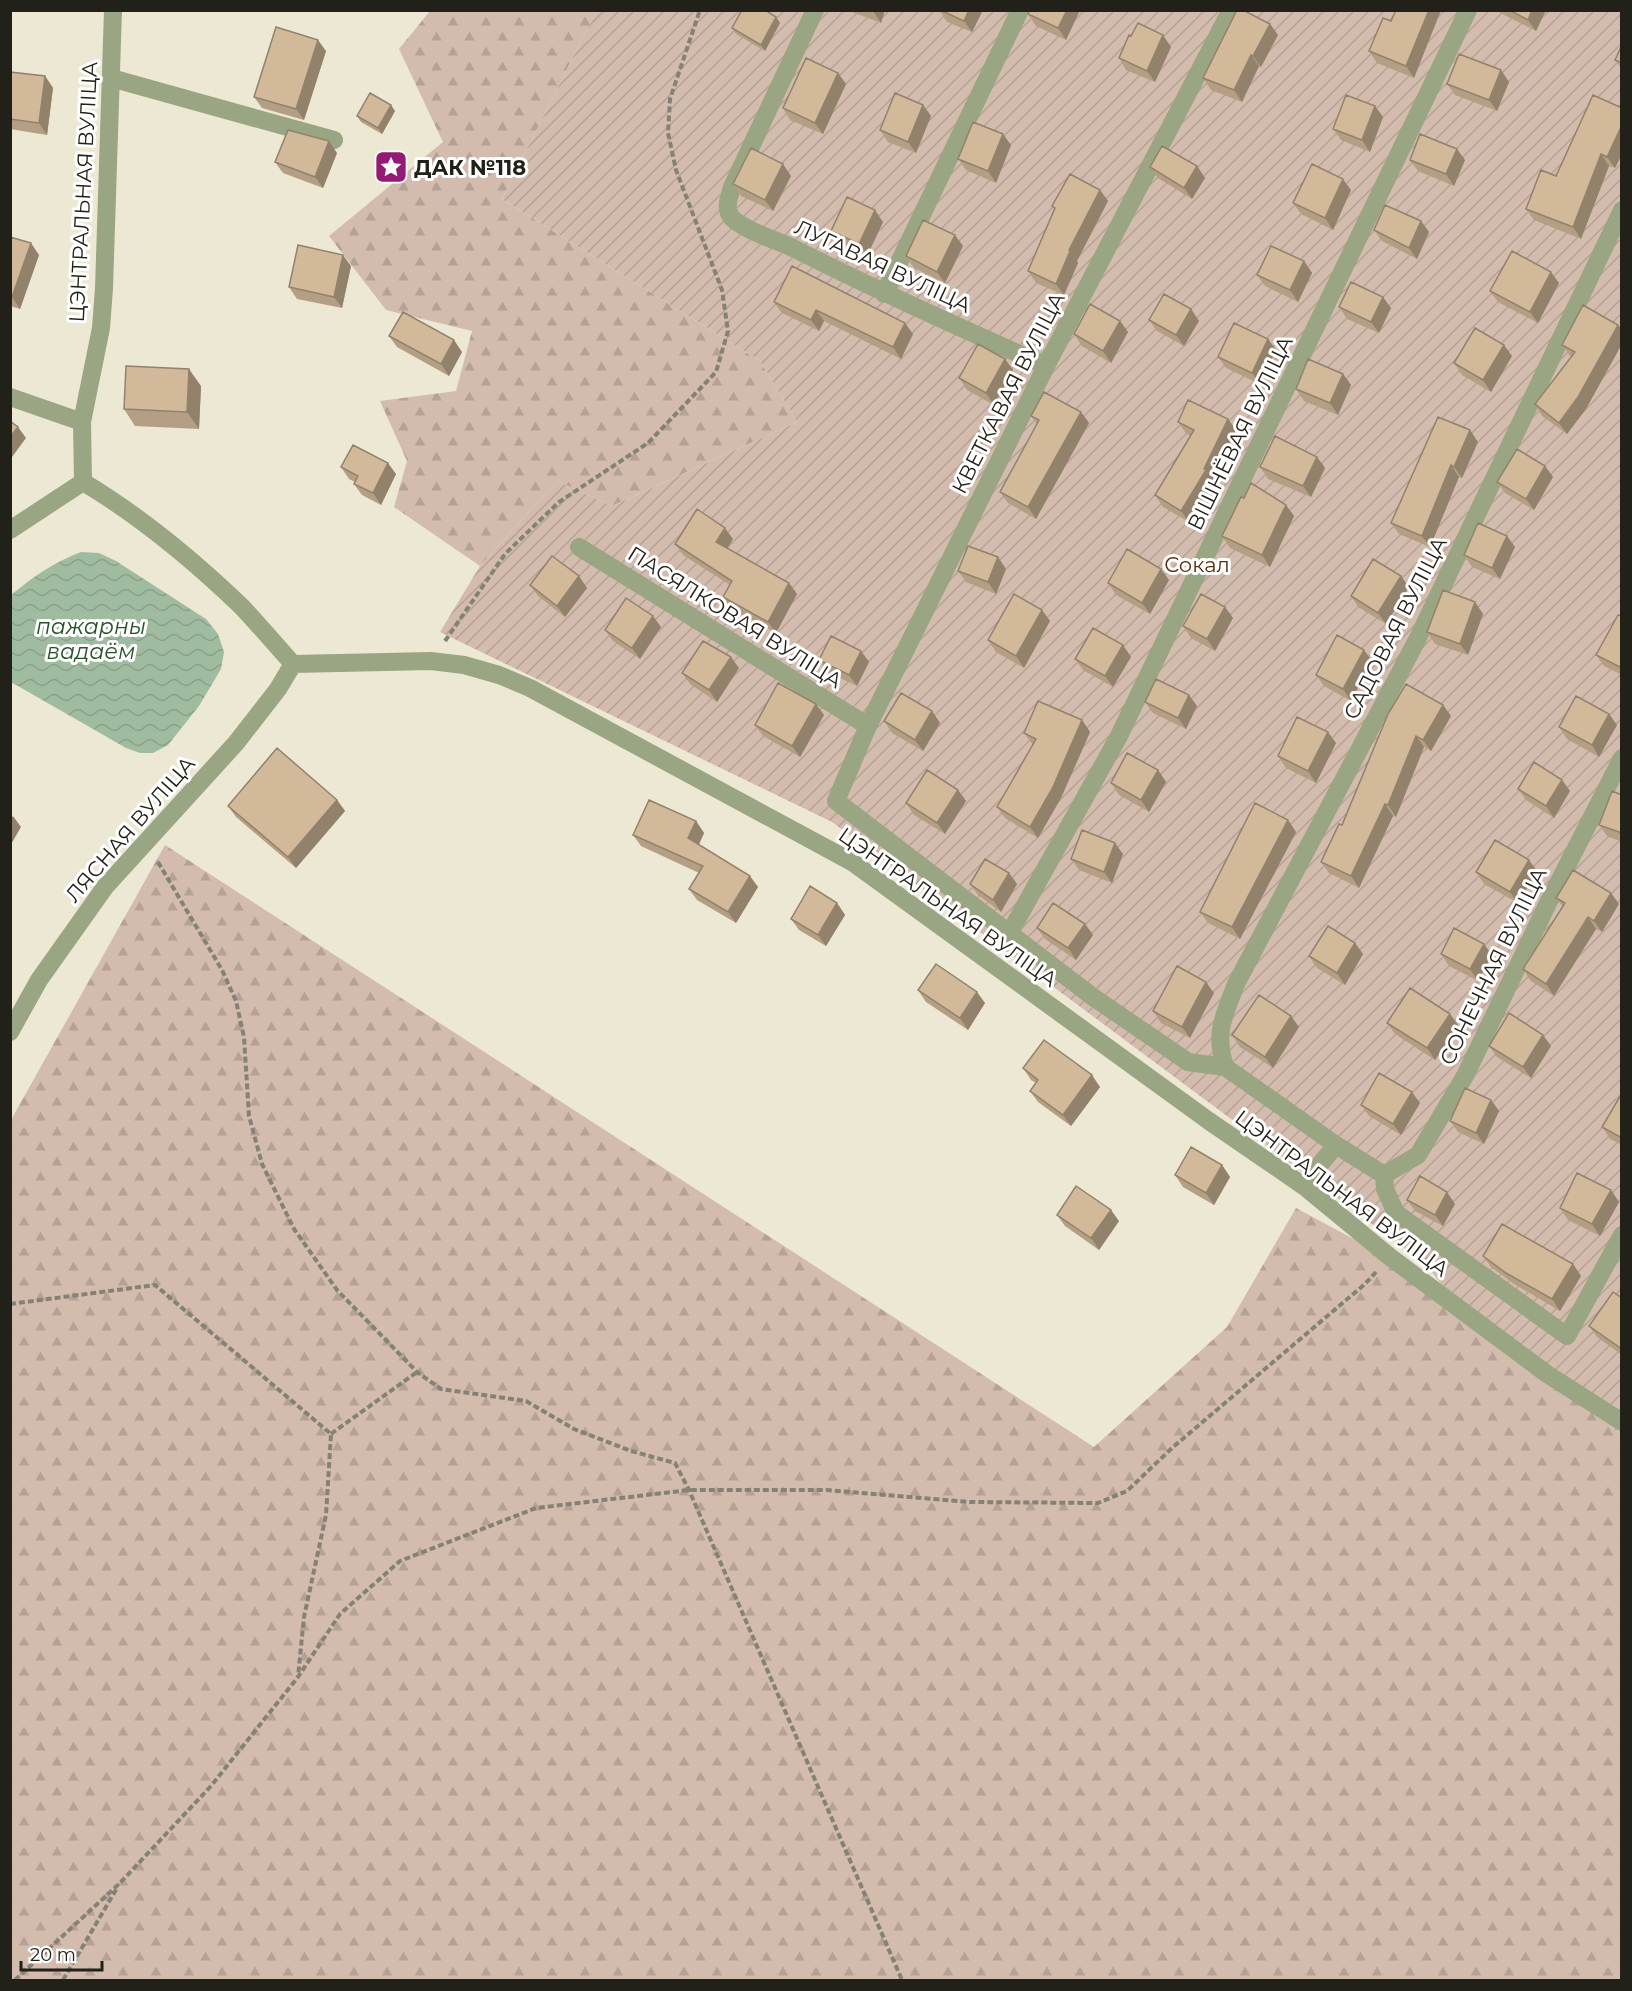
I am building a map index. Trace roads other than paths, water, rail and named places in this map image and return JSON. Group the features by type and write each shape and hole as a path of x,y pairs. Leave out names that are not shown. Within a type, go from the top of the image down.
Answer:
{"street":[{"name":"ЦЭНТРАЛЬНАЯ ВУЛІЦА","path":"83,482 82,422 101,327 105,288 113,10"},
{"name":"ЛУГАВАЯ ВУЛІЦА","path":"815,10 732,188 728,205 730,215 739,224 884,294 1046,366"},
{"path":"884,294 1020,10"},
{"name":"КВЕТКАВАЯ ВУЛІЦА","path":"1009,934 836,801 868,726 1046,366 1231,10"},
{"name":"ВІШНЁВАЯ ВУЛІЦА","path":"1009,934 1118,738 1468,10"},
{"path":"111,78 334,140"},
{"name":"САДОВАЯ ВУЛІЦА","path":"1225,1067 1220,1049 1220,1028 1236,984 1417,640 1622,210"},
{"path":"10,397 82,422"},
{"path":"10,530 83,482 112,499 215,582 243,608 293,664"},
{"name":"ПАСЯЛКОВАЯ ВУЛІЦА","path":"579,547 868,726"},
{"name":"ЦЭНТРАЛЬНАЯ ВУЛІЦА","path":"293,664 431,661 464,665 499,675 530,688 852,862 1209,1121 1305,1187 1390,1257 1547,1374 1622,1422"},
{"name":"ЛЯСНАЯ ВУЛІЦА","path":"10,1032 39,980 72,930 105,887 236,743 278,689 293,664"},
{"name":"СОНЕЧНАЯ ВУЛІЦА","path":"1384,1175 1418,1155 1466,1074 1549,901 1622,758"},
{"path":"1009,934 1093,997 1188,1062 1225,1067 1336,1145 1384,1175 1385,1189 1396,1213 1567,1336 1622,1235"},
{"path":"1305,1187 1336,1145"}],"water":[{"name":"пажарны вадаём","path":"81,552 99,553 116,561 206,619 218,634 224,652 221,669 199,706 168,745 153,753 140,753 126,748 11,682 11,595 44,570"}],"place":[{"name":"ДАК №118","path":"391,167"}],"park label":[{"name":"Сокал","path":"1197,564"}]}
